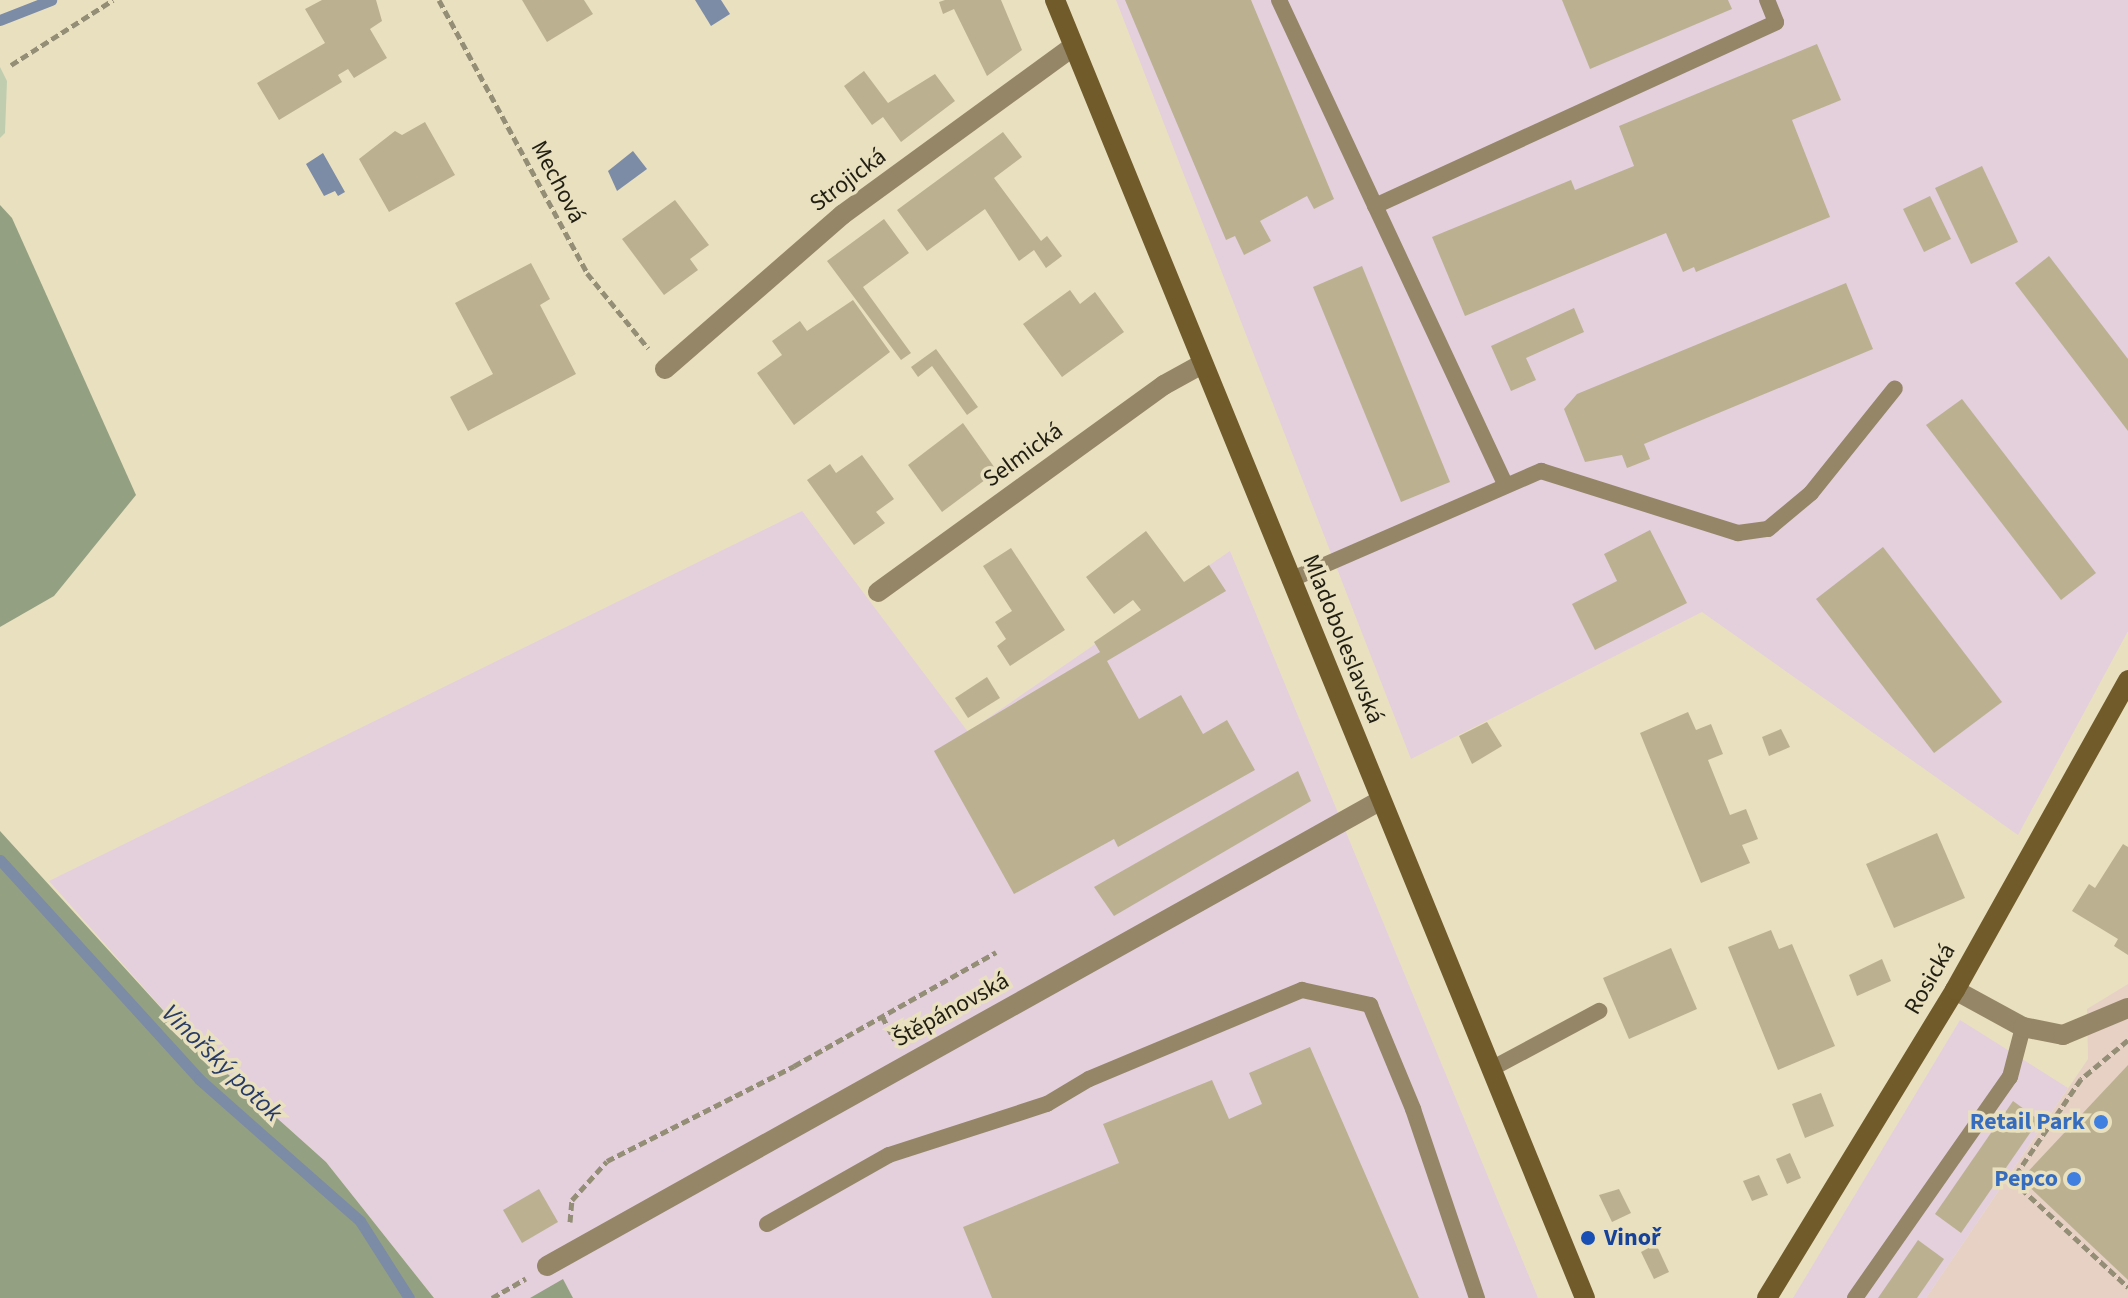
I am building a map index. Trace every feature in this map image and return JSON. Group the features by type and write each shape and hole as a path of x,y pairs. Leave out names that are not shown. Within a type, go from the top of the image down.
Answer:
{"main road":[{"name":"Mladoboleslavská","path":"1055,0 1585,1298"},
{"name":"Rosická","path":"1767,1298 1955,990 2128,680"}],"street":[{"name":"Strojická","path":"665,369 842,215 1072,47"},
{"name":"Selmická","path":"878,592 1164,385 1202,364"},
{"name":"Štěpánovská","path":"547,1266 1381,800"},
{"path":"1955,990 2023,1027 2063,1035 2128,1008"}],"lane":[{"path":"1279,0 1506,486"},
{"path":"1375,206 1776,22 1767,0"},
{"path":"1290,580 1541,471 1738,533 1768,529 1811,493 1895,388"},
{"path":"767,1224 889,1155 1047,1104 1089,1079 1302,990 1370,1005 1413,1109 1477,1298"},
{"path":"1491,1069 1599,1011"},
{"path":"1855,1298 2010,1077 2023,1027"}],"path":[{"path":"11,65 113,0"},
{"name":"Mechová","path":"439,0 587,273 665,369"},
{"path":"567,1255 572,1200 607,1161 794,1066 996,952"},
{"path":"2128,1039 2081,1079 2012,1180 2128,1287"},
{"path":"492,1298 501,1292 504,1298"}],"shaded area":[{"path":"1116,0 2128,0 2128,631 2018,835 1702,612 1411,759"},
{"path":"802,511 968,732 1230,551 1538,1298 573,1298 563,1280 530,1298 434,1298 326,1162 192,1042 49,881"},
{"path":"2128,984 2128,1298 1926,1298 2088,1059 2087,1009"},
{"path":"1960,1020 2068,1088 1926,1298 1793,1298"}],"green space":[{"path":"0,67 7,81 5,133 0,138"},
{"path":"0,205 12,218 136,495 54,596 0,627"},
{"path":"0,831 192,1042 326,1162 434,1298 0,1298"},
{"path":"563,1279 573,1298 530,1298"}],"water":[{"path":"695,0 721,0 730,14 711,26"},
{"path":"633,151 647,169 617,191 608,171"},
{"path":"323,153 345,192 338,196 335,191 324,196 306,164"}],"building":[{"path":"322,0 376,0 382,21 370,29 387,58 354,78 348,69 338,75 342,82 279,120 257,83 325,43 305,9"},
{"path":"522,0 584,0 593,14 547,42"},
{"path":"1001,0 1022,50 987,76 954,9 943,14 939,2"},
{"path":"1125,0 1251,0 1334,199 1314,209 1307,196 1260,221 1271,241 1244,255 1235,236 1226,240"},
{"path":"1562,0 1728,0 1732,9 1590,69"},
{"path":"1817,44 1841,100 1792,120 1830,217 1696,272 1694,267 1683,272 1666,233 1465,316 1432,237 1571,180 1575,190 1634,166 1619,126"},
{"path":"864,71 888,103 935,74 955,101 901,142 883,117 872,125 844,86"},
{"path":"425,122 455,175 389,212 359,159 395,131 402,135"},
{"path":"1003,132 1022,157 994,178 1041,241 1047,236 1062,256 1046,268 1034,250 1019,261 985,209 927,251 897,210"},
{"path":"1982,166 2018,242 1971,264 1935,188"},
{"path":"1930,196 1951,239 1924,252 1903,209"},
{"path":"675,200 709,245 690,259 698,270 664,295 622,239"},
{"path":"884,219 909,253 863,287 911,353 901,360 827,261"},
{"path":"2049,256 2128,359 2128,431 2015,283"},
{"path":"531,263 550,299 540,305 576,374 468,431 450,397 493,374 455,303"},
{"path":"1362,266 1450,482 1401,502 1313,287"},
{"path":"1846,283 1873,349 1644,444 1650,459 1627,468 1622,455 1585,462 1564,409 1577,394"},
{"path":"1070,290 1080,304 1095,292 1124,332 1062,377 1023,324"},
{"path":"853,300 890,352 794,425 757,373 782,355 772,341 800,321 807,331"},
{"path":"1574,308 1584,332 1526,358 1536,380 1511,391 1491,346"},
{"path":"936,349 978,407 967,415 932,366 918,377 911,367"},
{"path":"1962,399 2096,573 2061,600 1926,425"},
{"path":"963,423 997,471 942,512 908,465"},
{"path":"862,455 894,499 876,512 885,523 854,545 807,480 830,464 836,473"},
{"path":"1650,530 1687,603 1595,650 1572,604 1617,581 1604,554"},
{"path":"1146,531 1184,582 1209,565 1226,591 1107,661 1139,719 1181,695 1203,734 1227,720 1255,770 1118,847 1114,839 1014,894 934,751 1100,652 1094,642 1141,610 1133,600 1114,614 1086,577"},
{"path":"1883,547 2002,702 1934,753 1816,599"},
{"path":"1011,548 1065,630 1010,666 997,646 1006,639 995,622 1012,611 983,566"},
{"path":"987,677 1000,698 968,718 955,698"},
{"path":"1688,712 1696,730 1711,724 1723,754 1708,760 1730,815 1746,809 1758,839 1742,845 1750,863 1701,883 1640,733"},
{"path":"1487,722 1502,746 1472,764 1459,736"},
{"path":"1781,729 1790,747 1769,756 1762,737"},
{"path":"1298,771 1311,801 1114,916 1094,887"},
{"path":"1937,833 1965,898 1894,928 1866,864"},
{"path":"2123,844 2128,847 2128,955 2114,946 2118,939 2072,911 2089,884 2095,888"},
{"path":"1771,930 1779,949 1792,944 1835,1046 1778,1070 1728,947"},
{"path":"1671,948 1697,1009 1629,1039 1603,978"},
{"path":"1882,959 1891,981 1857,996 1849,975"},
{"path":"1310,1047 1419,1298 992,1298 963,1227 1119,1163 1103,1124 1212,1080 1229,1119 1262,1104 1249,1073"},
{"name":"Retail Park","path":"2128,1065 2128,1280 2021,1179"},
{"path":"1821,1093 1834,1126 1805,1138 1792,1104"},
{"path":"2013,1101 2039,1120 1961,1233 1935,1214"},
{"path":"1790,1153 1801,1178 1787,1184 1776,1159"},
{"path":"1759,1175 1768,1195 1752,1201 1743,1181"},
{"path":"539,1189 558,1222 522,1243 503,1210"},
{"path":"1619,1189 1631,1213 1612,1222 1599,1195"},
{"path":"1918,1240 1944,1259 1917,1298 1878,1298"},
{"path":"1656,1244 1669,1272 1654,1279 1641,1252"}],"waterway":[{"path":"0,20 51,0"},
{"name":"Vinořský potok","path":"0,860 199,1079 360,1221 409,1298"}],"place":[{"name":"Retail Park","path":"2101,1122"},
{"name":"Pepco","path":"2074,1179"},
{"name":"Vinoř","path":"1588,1238"}]}
